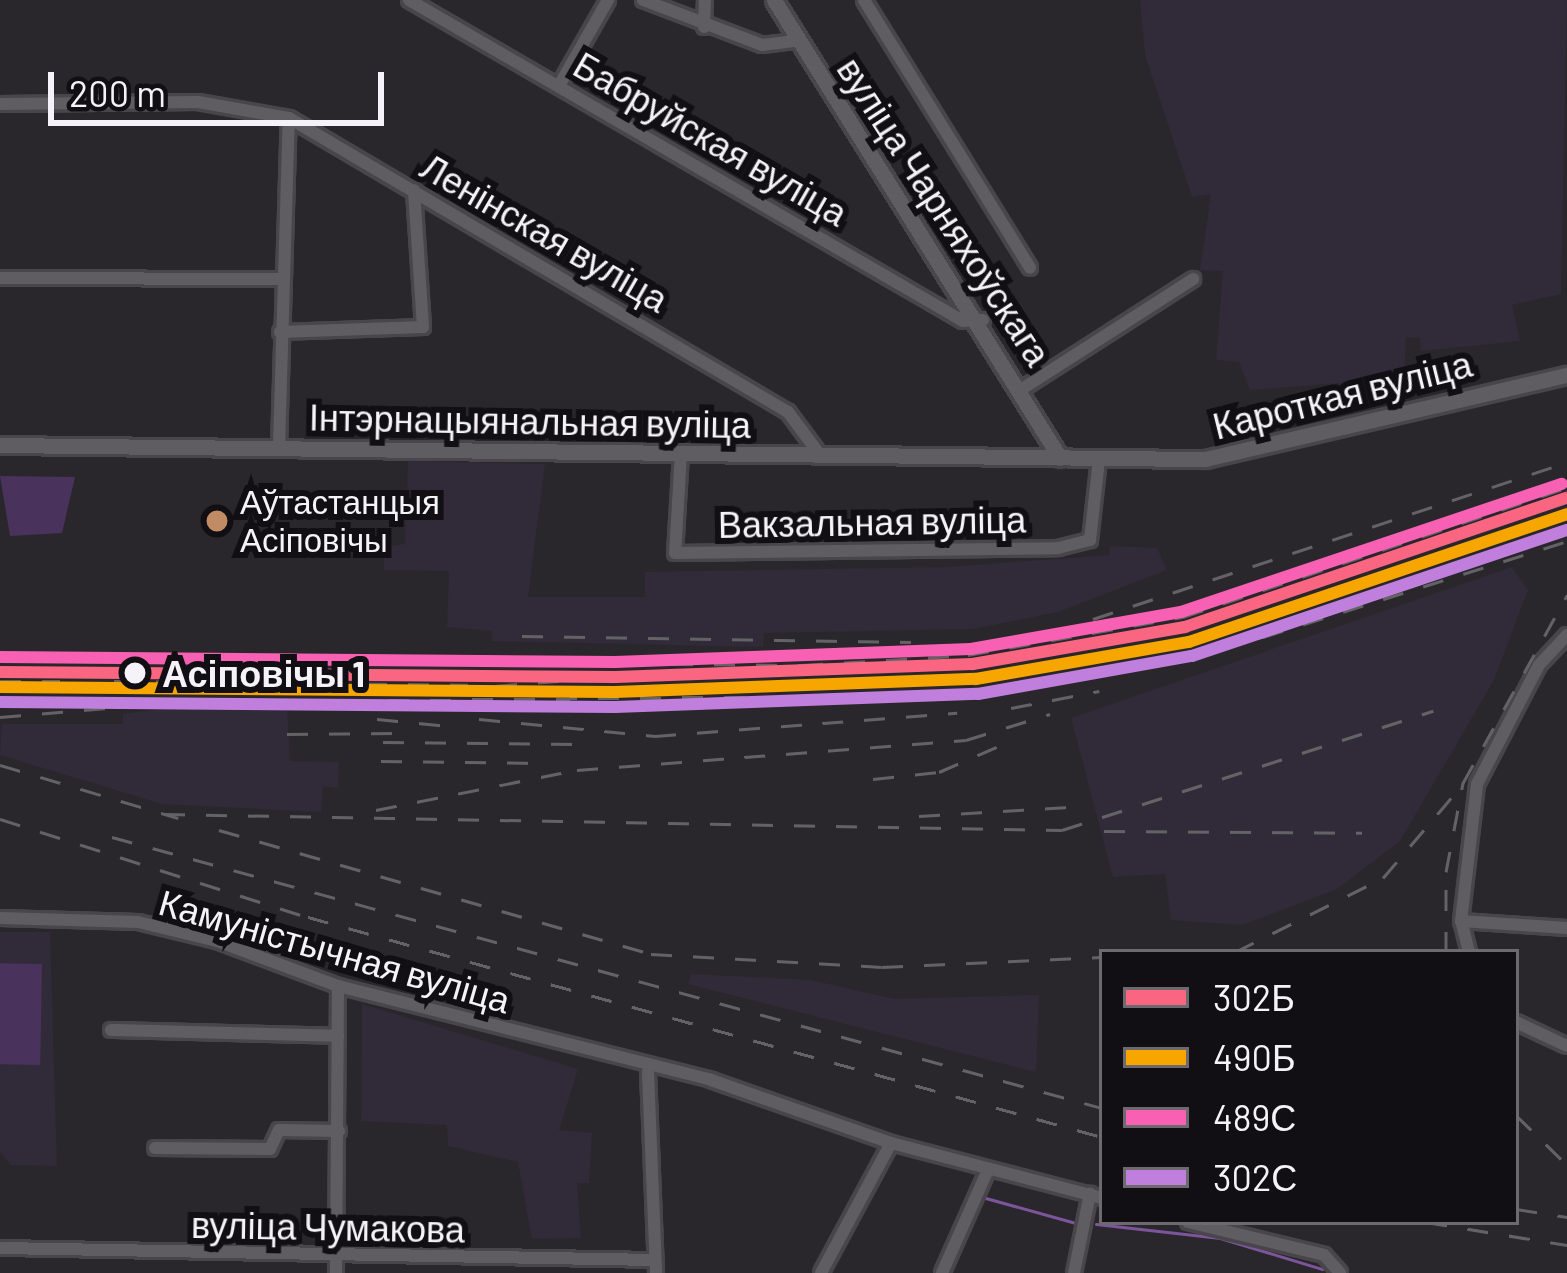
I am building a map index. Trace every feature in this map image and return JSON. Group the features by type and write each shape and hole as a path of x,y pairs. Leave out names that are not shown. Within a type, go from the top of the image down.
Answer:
{"street":[{"name":"Бабруйская вуліца","path":"409,0 963,321 983,320"},
{"path":"560,84 608,0"},
{"path":"644,0 704,27 762,45 796,41"},
{"path":"704,27 705,0"},
{"name":"вуліца Чарняхоўскага","path":"774,0 796,41 983,320 1060,458"},
{"path":"864,0 1030,268"},
{"name":"Ленінская вуліца","path":"0,104 198,102 289,118 788,412 817,452"},
{"path":"279,447 289,118"},
{"path":"280,332 423,327 413,190"},
{"path":"0,278 281,279"},
{"path":"1024,387 1193,279"},
{"name":"Кароткая вуліца","path":"1060,458 1235,455 1567,375"},
{"name":"Інтэрнацыянальная вуліца","path":"0,445 1060,458"},
{"name":"Вакзальная вуліца","path":"681,453 675,553 1058,548 1090,540 1099,460"},
{"path":"1467,949 1461,921 1477,784 1539,665 1563,652 1567,635"},
{"name":"Камуністычная вуліца","path":"0,919 138,922 338,986 648,1072 711,1080 987,1172 1096,1196"},
{"path":"1461,921 1567,928"},
{"path":"336,1265 338,986"},
{"path":"1519,1023 1567,1046"},
{"path":"111,1030 338,1036"},
{"path":"648,1072 655,1267"},
{"path":"155,1148 270,1148 279,1130 339,1131"},
{"path":"821,1273 891,1143"},
{"path":"943,1273 987,1172"},
{"path":"1074,1273 1096,1196"},
{"path":"1200,1225 1324,1255 1340,1273"},
{"name":"вуліца Чумакова","path":"0,1248 336,1265 655,1267"}],"shaded area":[{"path":"1140,0 1567,0 1561,294 1512,305 1520,341 1421,351 1420,338 1406,337 1404,378 1250,390 1239,362 1216,360 1223,271 1200,270 1211,194 1192,197 1145,55"},
{"path":"408,461 545,464 528,597 645,597 645,572 949,567 1109,555 1110,546 1157,548 1167,570 1058,612 973,629 764,633 763,647 492,641 492,631 447,627 449,571 384,570 384,547 405,544"},
{"path":"0,476 75,477 62,533 10,536"},
{"path":"1512,567 1528,590 1494,680 1400,841 1337,889 1242,925 1171,920 1165,874 1113,877 1071,718"},
{"path":"186,706 287,706 290,761 339,762 338,788 323,786 321,812 162,804 0,755 2,724 123,724 123,714"},
{"path":"0,932 50,932 57,1166 11,1165 0,1152"},
{"path":"0,963 42,964 40,1065 0,1064"},
{"path":"691,974 811,980 894,999 1039,995 1036,1072 688,984"},
{"path":"362,1004 578,1069 559,1130 592,1133 589,1183 577,1183 581,1238 532,1239 518,1162 448,1146 447,1125 361,1121"}],"waterway":[{"path":"982,1197 1076,1223"},
{"path":"1105,1225 1220,1238 1322,1269"}],"railway":[{"path":"1093,619 1567,462"},
{"path":"0,658 802,665 968,655 1183,617 1567,488"},
{"path":"0,717 178,702 969,695 1263,637 1567,541"},
{"path":"1446,949 1446,872 1463,783 1567,595"},
{"path":"522,636 911,642"},
{"path":"454,689 585,679"},
{"path":"0,681 60,681"},
{"path":"114,681 468,685"},
{"path":"40,690 130,691"},
{"path":"1011,708 1099,691"},
{"path":"164,814 1062,830 1433,711"},
{"path":"479,719 655,736 957,713"},
{"path":"376,810 577,770 966,740 1050,714"},
{"path":"377,719 449,726"},
{"path":"287,734 398,733"},
{"path":"873,779 939,772 1015,739"},
{"path":"383,742 575,744"},
{"path":"381,761 537,763"},
{"path":"0,765 178,818"},
{"path":"1241,949 1383,878 1457,791"},
{"path":"919,816 1069,807"},
{"path":"0,819 308,917 1099,1136"},
{"path":"219,830 651,954 882,967 1099,957"},
{"path":"1104,831 1362,833"},
{"path":"112,837 1099,1107"},
{"path":"1519,1118 1567,1165"},
{"path":"1519,1209 1567,1217"},
{"path":"1444,1225 1567,1245"}],"transit line":[{"name":"489С","path":"0,657 615,662 971,649 1181,612 1562,484"},
{"name":"302Б","path":"0,672 615,677 973,664 1185,627 1567,498"},
{"name":"490Б","path":"0,687 615,692 976,679 1189,642 1567,514"},
{"name":"302С","path":"0,702 615,707 978,694 1192,656 1567,530"}],"place":[{"name":"Аўтастанцыя Асіповічы","path":"217,521"},
{"name":"Асіповічы 1","path":"135,673"}]}
